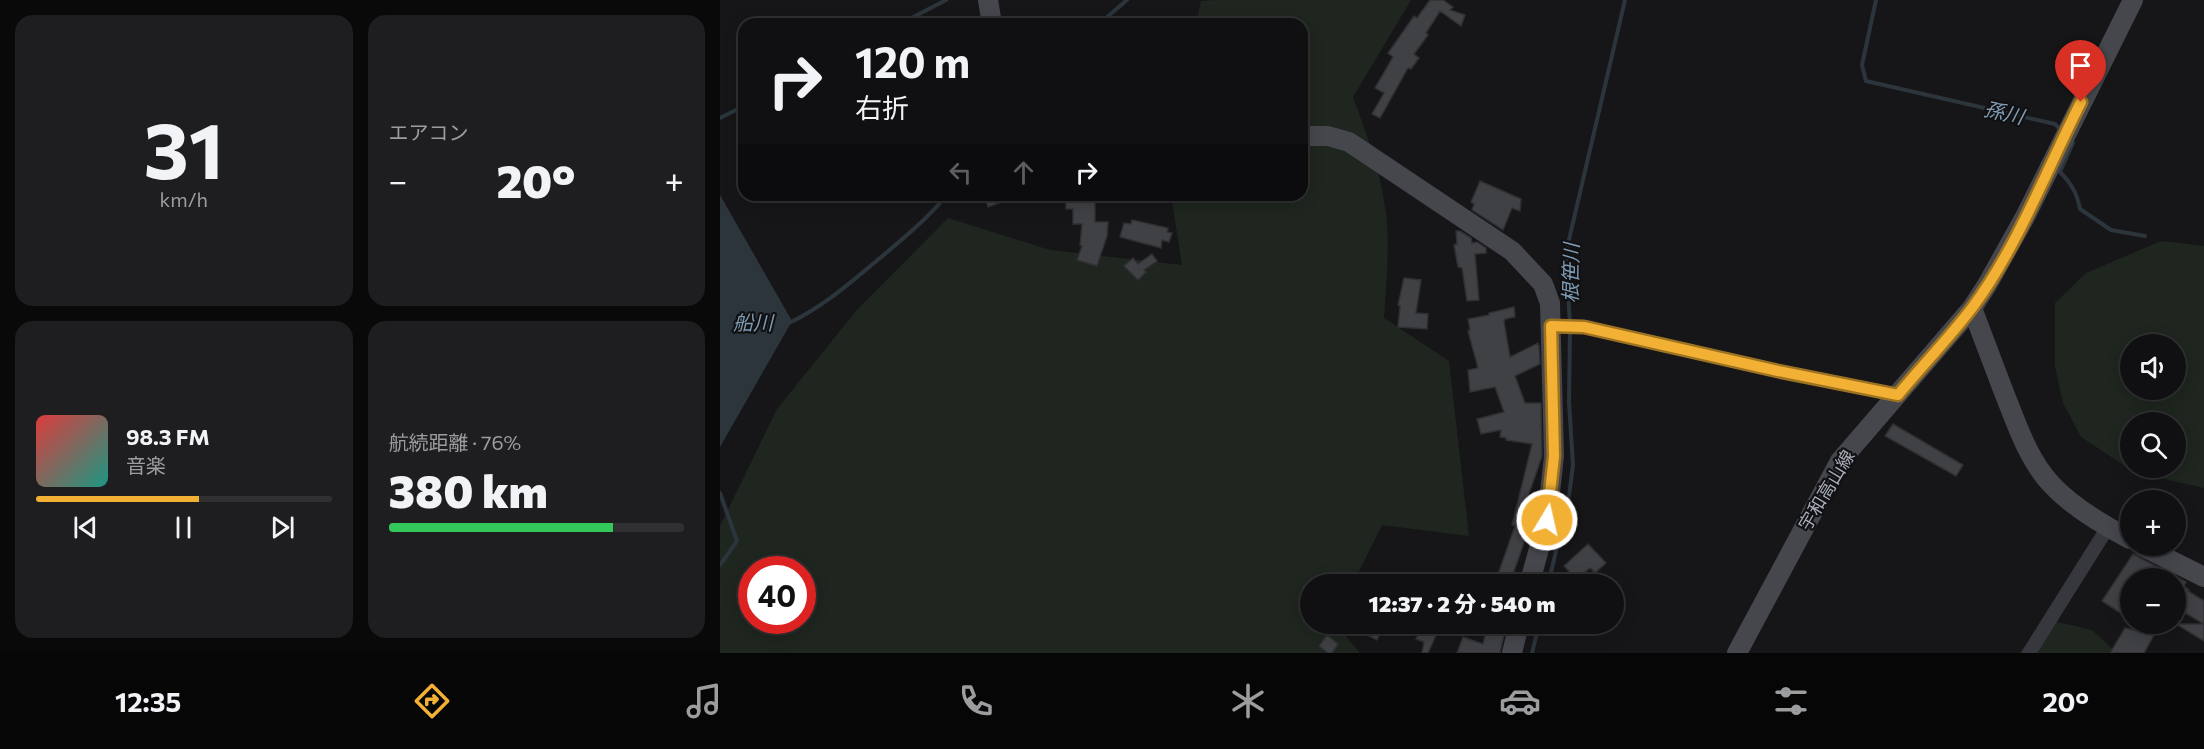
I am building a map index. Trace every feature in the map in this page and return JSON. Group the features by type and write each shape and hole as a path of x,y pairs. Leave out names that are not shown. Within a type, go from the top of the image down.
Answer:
{"street":[{"path":"988,0 991,18"},
{"name":"宇和高山線","path":"1737,653 1840,461 1972,308 1987,285 2025,216 2133,0"},
{"path":"1308,136 1328,136 1349,142 1512,250 1542,284 1550,303 1555,326 1554,456 1547,520 1532,574"},
{"path":"1972,308 2014,418 2032,457 2051,484 2071,501 2120,534"},
{"path":"1555,326 1577,326 1898,395"},
{"path":"2028,653 2108,527"},
{"path":"2162,556 2204,577"},
{"path":"1512,653 1517,634"}],"shaded area":[{"path":"1411,0 1353,97 1376,165 1387,221 1388,248 1384,318 1449,361 1469,536 1382,525 1358,574 1300,574 1300,634 1344,634 1360,653 720,653 720,526 777,409 856,311 948,218 1050,250 1182,265 1172,201 1308,201 1308,18 1197,18 1201,1"},
{"path":"2161,241 2204,246 2204,488 2160,478 2186,478 2186,412 2120,412 2120,463 2081,437 2063,403 2055,367 2055,303 2086,273"},
{"path":"2049,620 2092,630 2117,653 2019,653"}],"water":[{"name":"船川","path":"720,195 792,321 720,447"}],"building":[{"path":"1430,0 1443,0 1453,7 1450,10 1465,15 1461,26 1440,11 1426,33 1428,35 1414,54 1419,58 1411,69 1408,68 1380,118 1372,114 1384,93 1375,88 1393,57 1388,53 1414,16 1417,18"},
{"path":"1480,181 1521,199 1520,211 1512,208 1503,230 1472,210 1474,204 1471,202"},
{"path":"986,201 1004,201 988,207"},
{"path":"1066,201 1095,201 1095,222 1108,222 1107,236 1097,266 1077,260 1082,246 1080,245 1082,224 1073,224 1073,209 1066,209"},
{"path":"1132,220 1168,228 1167,232 1172,233 1169,242 1162,240 1161,248 1120,237 1124,223 1131,224"},
{"path":"1456,231 1471,238 1472,243 1477,242 1486,248 1486,253 1475,254 1479,300 1467,301 1462,268 1458,267 1454,245 1457,244"},
{"path":"1152,254 1157,261 1144,270 1146,272 1138,280 1124,266 1133,258 1138,264"},
{"path":"1404,278 1421,280 1416,313 1428,314 1427,329 1398,327 1400,306 1398,305"},
{"path":"1514,307 1515,317 1505,319 1504,322 1510,357 1538,343 1539,346 1540,364 1515,376 1525,403 1541,403 1542,456 1528,497 1534,498 1528,531 1513,574 1498,574 1515,526 1512,525 1532,444 1506,440 1500,437 1501,430 1481,434 1477,419 1504,412 1495,387 1470,392 1468,370 1478,368 1468,331 1470,330 1468,319 1489,315 1489,313"},
{"path":"1893,424 1963,465 1956,476 1885,436"},
{"path":"1588,544 1606,563 1595,573 1590,568 1583,574 1565,574 1569,571 1564,566"},
{"path":"2132,556 2137,556 2160,568 2124,568"},
{"path":"2120,574 2120,613 2102,601"},
{"path":"2186,588 2204,601 2204,624 2186,613"},
{"path":"2186,624 2204,624 2204,641 2186,630"},
{"path":"1365,634 1380,634 1377,640"},
{"path":"1418,634 1437,634 1428,653 1422,653 1424,642 1416,639"},
{"path":"1486,634 1504,635 1500,653 1457,653 1463,637 1483,644"},
{"path":"2121,634 2154,635 2144,653 2110,653"},
{"path":"1327,635 1338,644 1332,653 1328,653 1319,646"}],"waterway":[{"path":"912,18 946,0"},
{"name":"船川","path":"1106,18 1127,0"},
{"name":"根笹川","path":"1570,323 1567,279 1568,244 1625,0"},
{"name":"孫川","path":"1876,0 1862,65 1866,81 2055,124 2062,131"},
{"path":"720,118 738,109"},
{"name":"孫川","path":"2071,141 2073,143 2060,172 2073,189 2080,209 2111,230 2145,236"},
{"name":"船川","path":"789,323 825,302 847,285 915,228 941,201"},
{"name":"根笹川","path":"1551,574 1569,496 1573,465 1569,402 1570,331"},
{"name":"船川","path":"720,493 737,541 720,565"},
{"name":"根笹川","path":"1532,653 1537,634"}],"route":[{"path":"1547,520 1554,456 1551,326 1584,327 1778,371 1898,395 1972,308 1987,285 2025,216 2081,102"}]}
